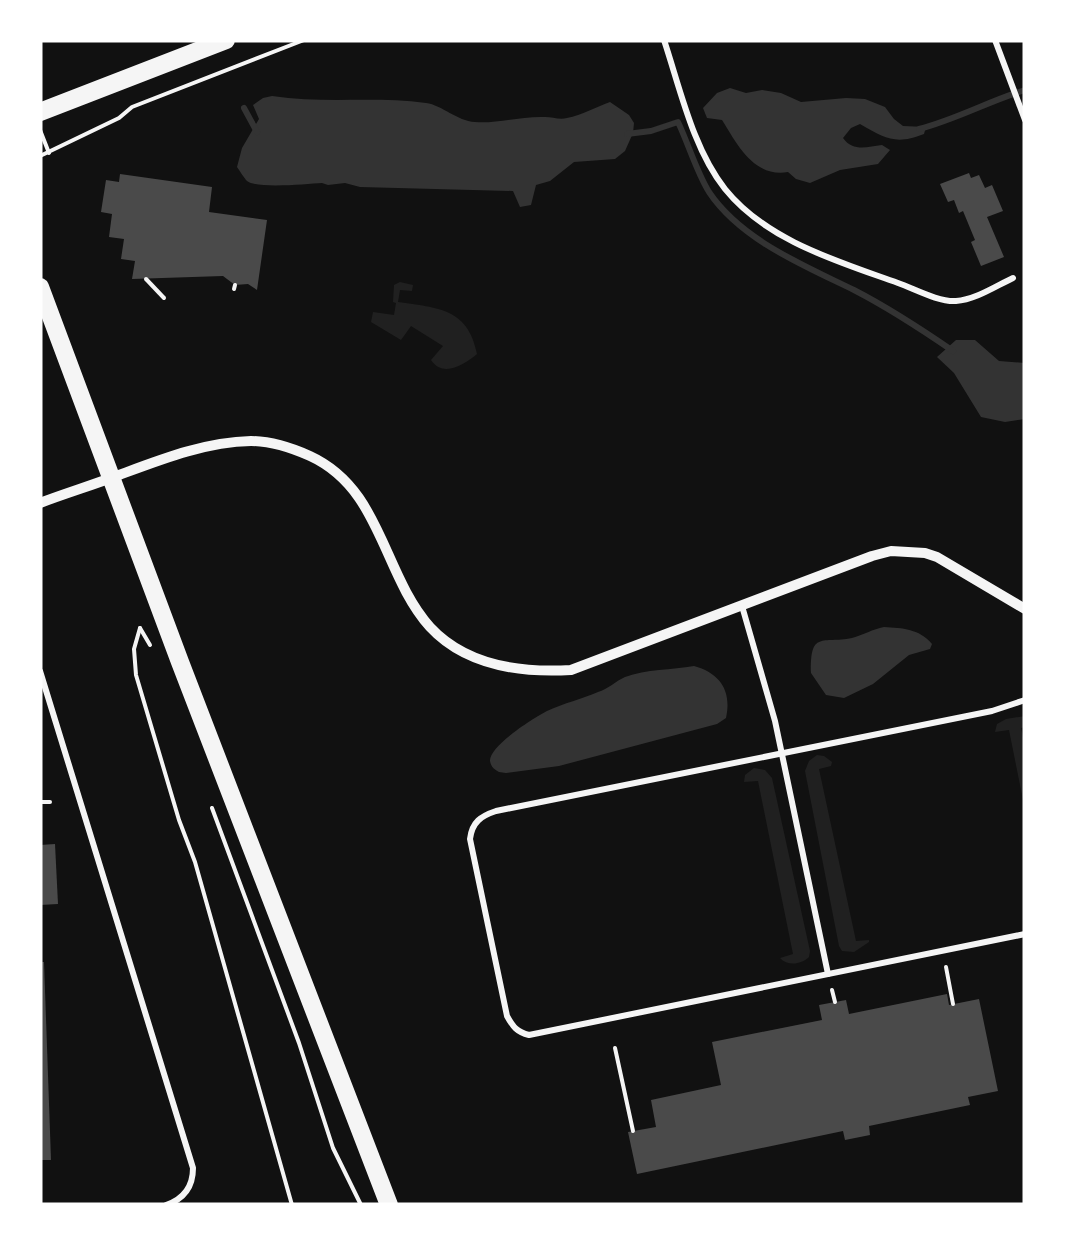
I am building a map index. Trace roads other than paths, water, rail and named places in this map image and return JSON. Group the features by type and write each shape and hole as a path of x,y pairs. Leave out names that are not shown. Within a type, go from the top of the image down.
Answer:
{"street":[{"path":"40,112 226,40"},
{"path":"40,286 390,1205"},
{"path":"40,503 164,458 220,443 256,441 291,448 319,460 358,494 410,598 434,631 467,654 516,670 571,670 890,551 911,550 938,558 1025,610"}],"lane":[{"path":"664,40 711,169 746,211 784,237 945,300 962,300 1013,278"},
{"path":"995,40 1024,119"},
{"path":"742,606 775,720 828,974"},
{"path":"40,671 193,1168 187,1191 166,1205"},
{"path":"1025,700 992,711 486,814 477,820 470,838 507,1016 519,1032 530,1034 1025,934"}],"waterway":[{"path":"919,129 1025,90"},
{"path":"244,108 257,132"},
{"path":"627,134 678,122 709,192 738,224 775,250 880,304 953,351"}]}
